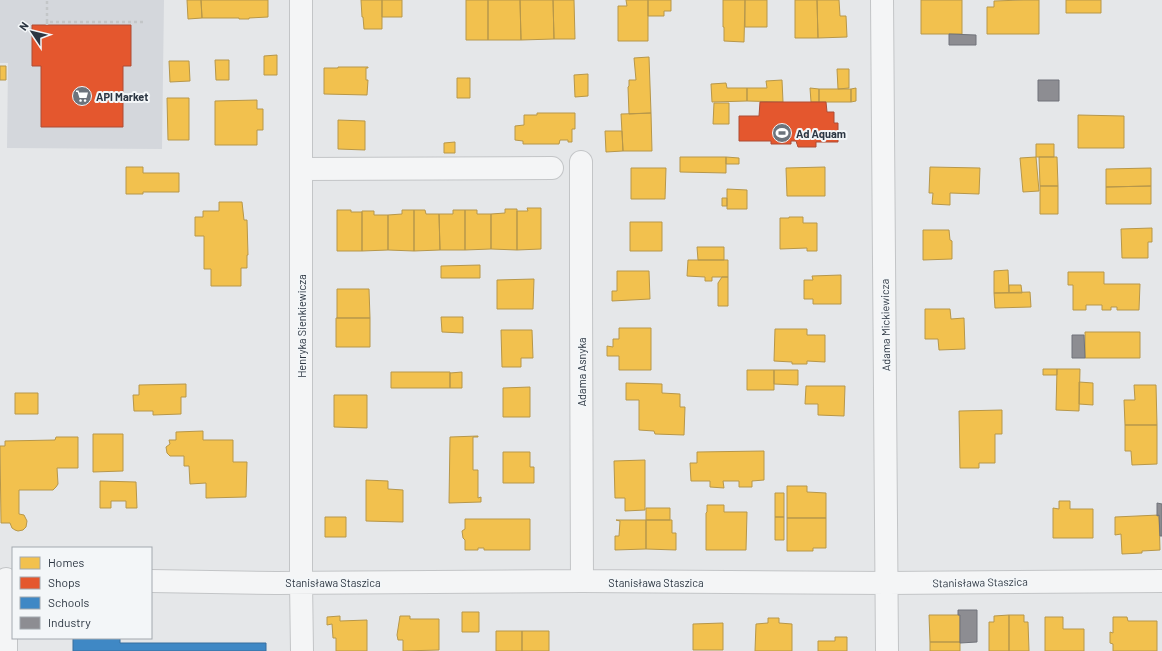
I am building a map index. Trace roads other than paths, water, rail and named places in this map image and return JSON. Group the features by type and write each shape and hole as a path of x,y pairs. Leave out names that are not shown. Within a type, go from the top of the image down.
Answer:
{"street":[{"name":"Henryka Sienkiewicza","path":"301,0 302,651"},
{"name":"Adama Mickiewicza","path":"882,0 887,651"},
{"name":"Adama Asnyka","path":"582,162 582,581"},
{"path":"301,169 552,168"},
{"path":"6,579 6,651"},
{"name":"Stanisława Staszica","path":"152,581 276,583 582,581 887,583 1162,581"}],"place":[{"name":"API Market","path":"82,96"},
{"name":"Ad Aquam","path":"782,133"}]}
